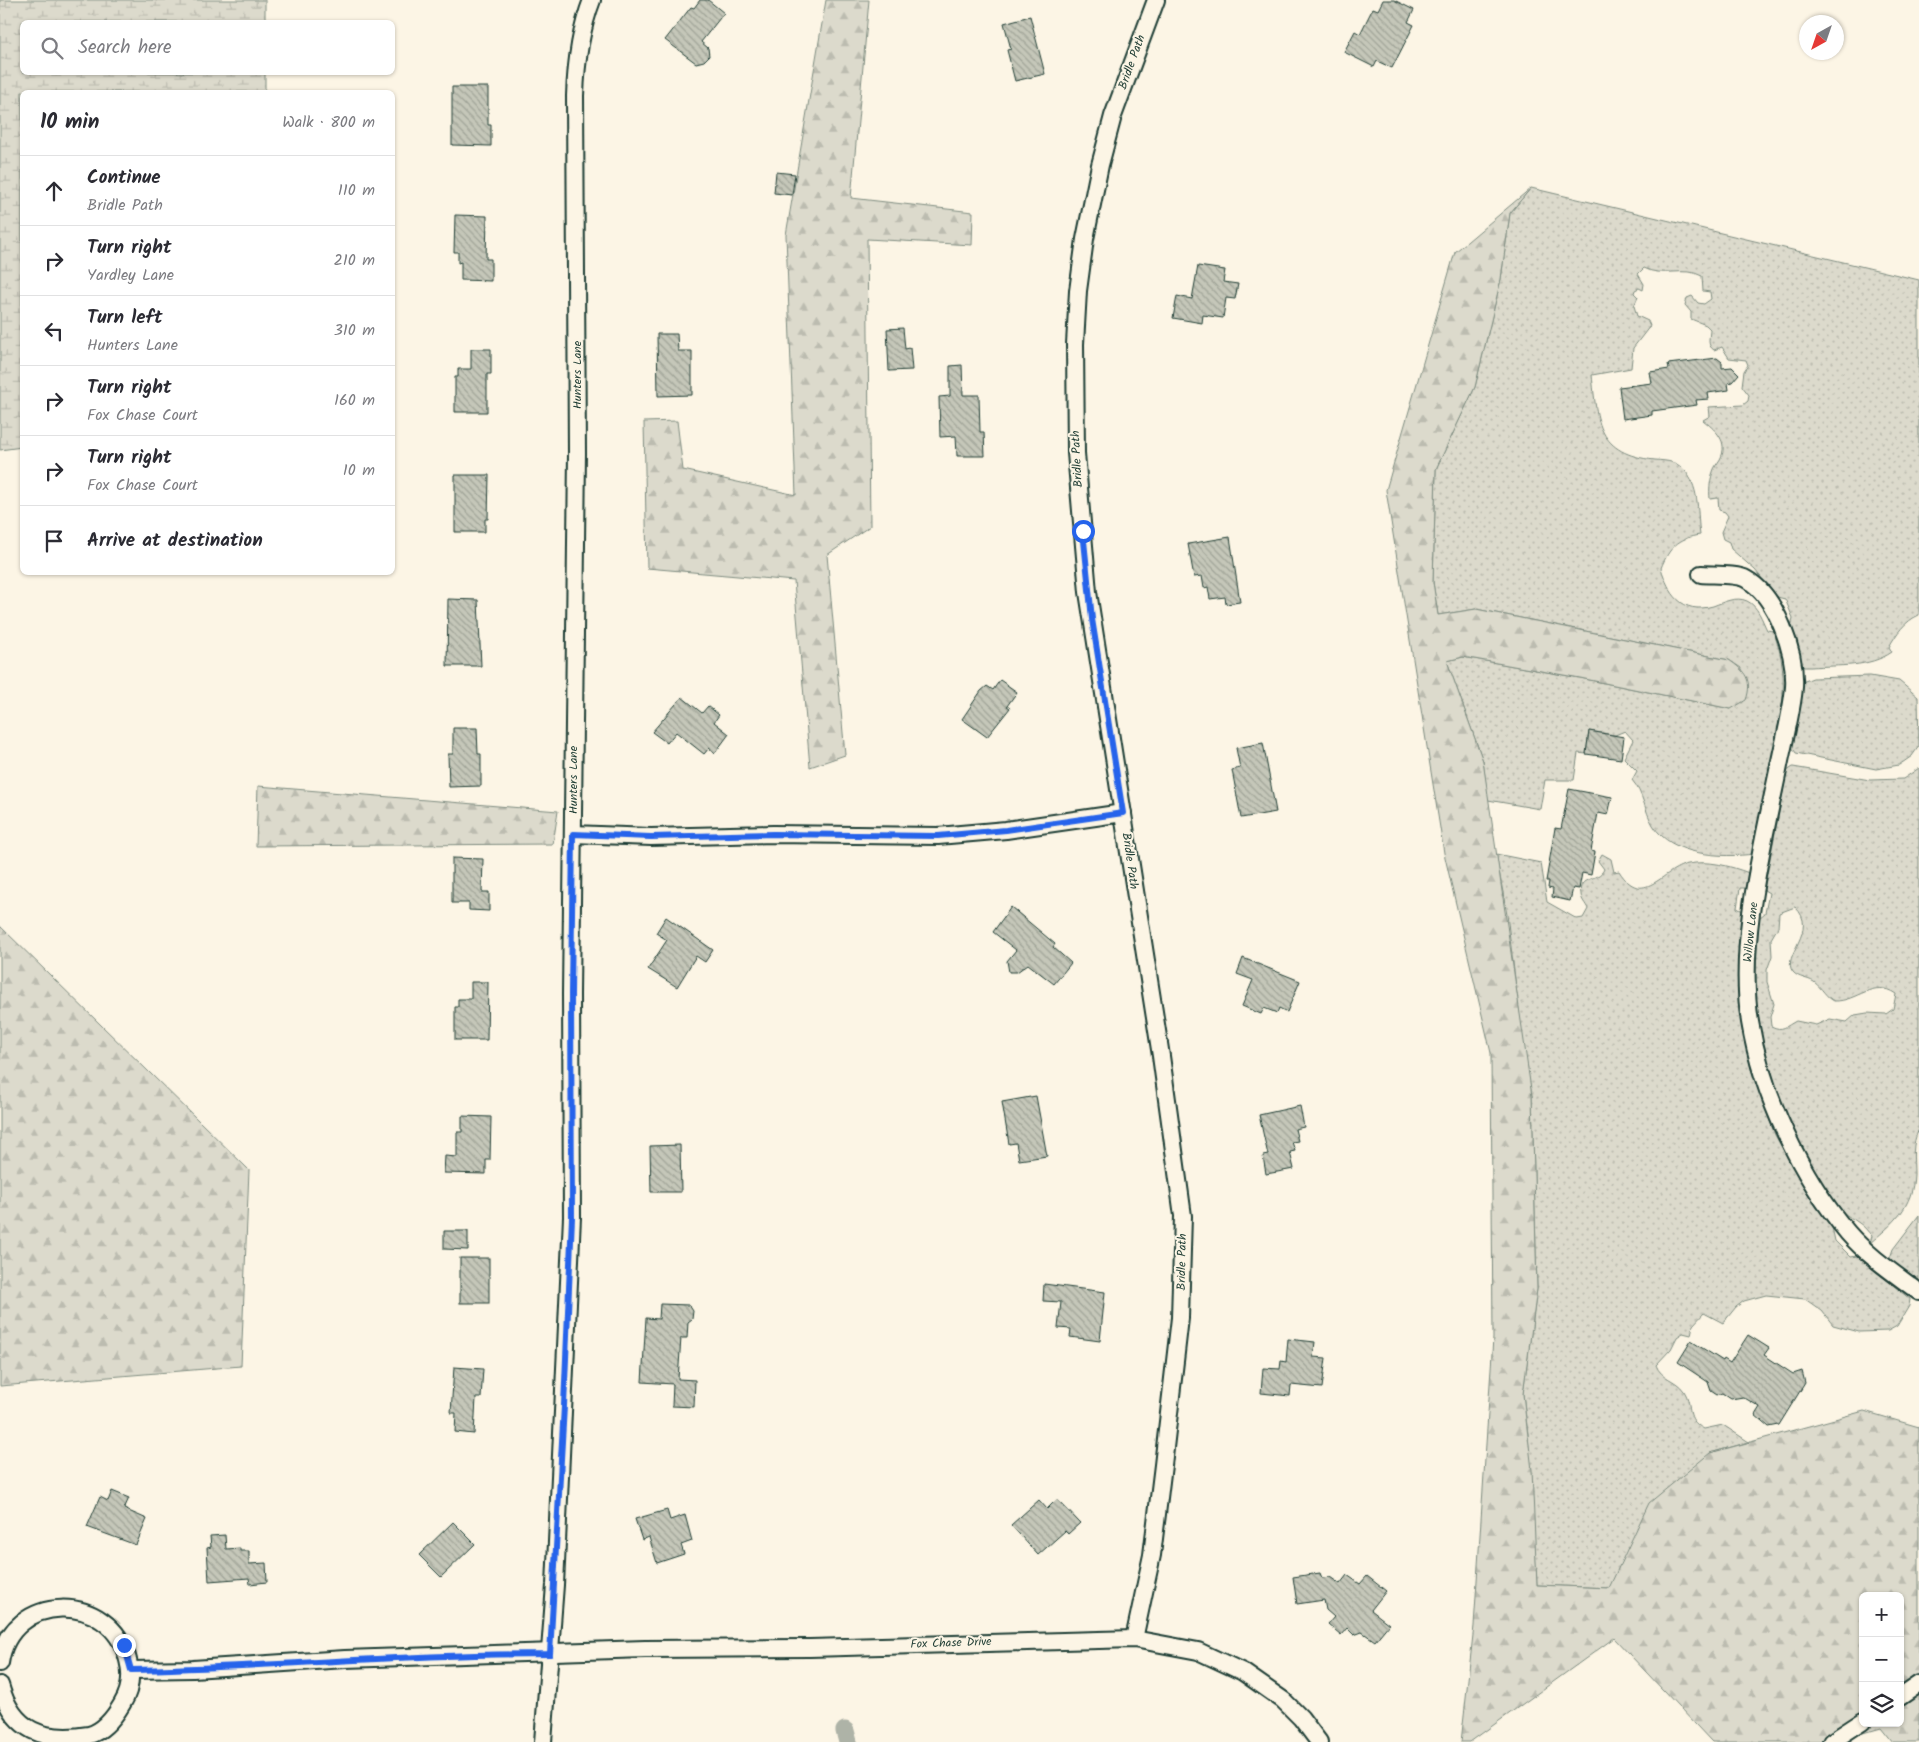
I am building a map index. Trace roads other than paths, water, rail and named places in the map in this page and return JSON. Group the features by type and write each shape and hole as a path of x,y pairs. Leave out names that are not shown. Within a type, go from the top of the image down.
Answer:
{"street":[{"name":"Hunters Lane","path":"543,1742 564,1406 572,1217 571,994 577,453 575,96 579,44 584,19 592,0"},
{"name":"Bridle Path","path":"1134,1639 1155,1535 1180,1318 1183,1216 1164,1074 1090,601 1076,453 1076,344 1078,291 1085,239 1100,165 1113,116 1156,0"},
{"name":"Willow Lane","path":"1701,574 1746,578 1767,598 1784,630 1794,685 1758,870 1747,959 1750,1022 1763,1077 1786,1135 1818,1191 1849,1233 1873,1257 1919,1292"},
{"path":"573,834 651,837 773,834 938,836 1006,830 1123,813"},
{"path":"0,1663 2,1652 14,1629 35,1614 60,1607 86,1611 108,1624 124,1645 131,1670 127,1696 114,1718 94,1734 68,1740 43,1736 20,1723 4,1702 0,1685"},
{"name":"Fox Chase Drive","path":"131,1670 193,1669 345,1659 550,1654 671,1648 791,1648 1134,1639 1198,1651 1243,1672 1283,1700 1301,1718 1319,1742"},
{"path":"1904,1694 1919,1684"},
{"path":"1832,1742 1859,1724"}],"waterway":[{"path":"845,1731 848,1742"}]}
